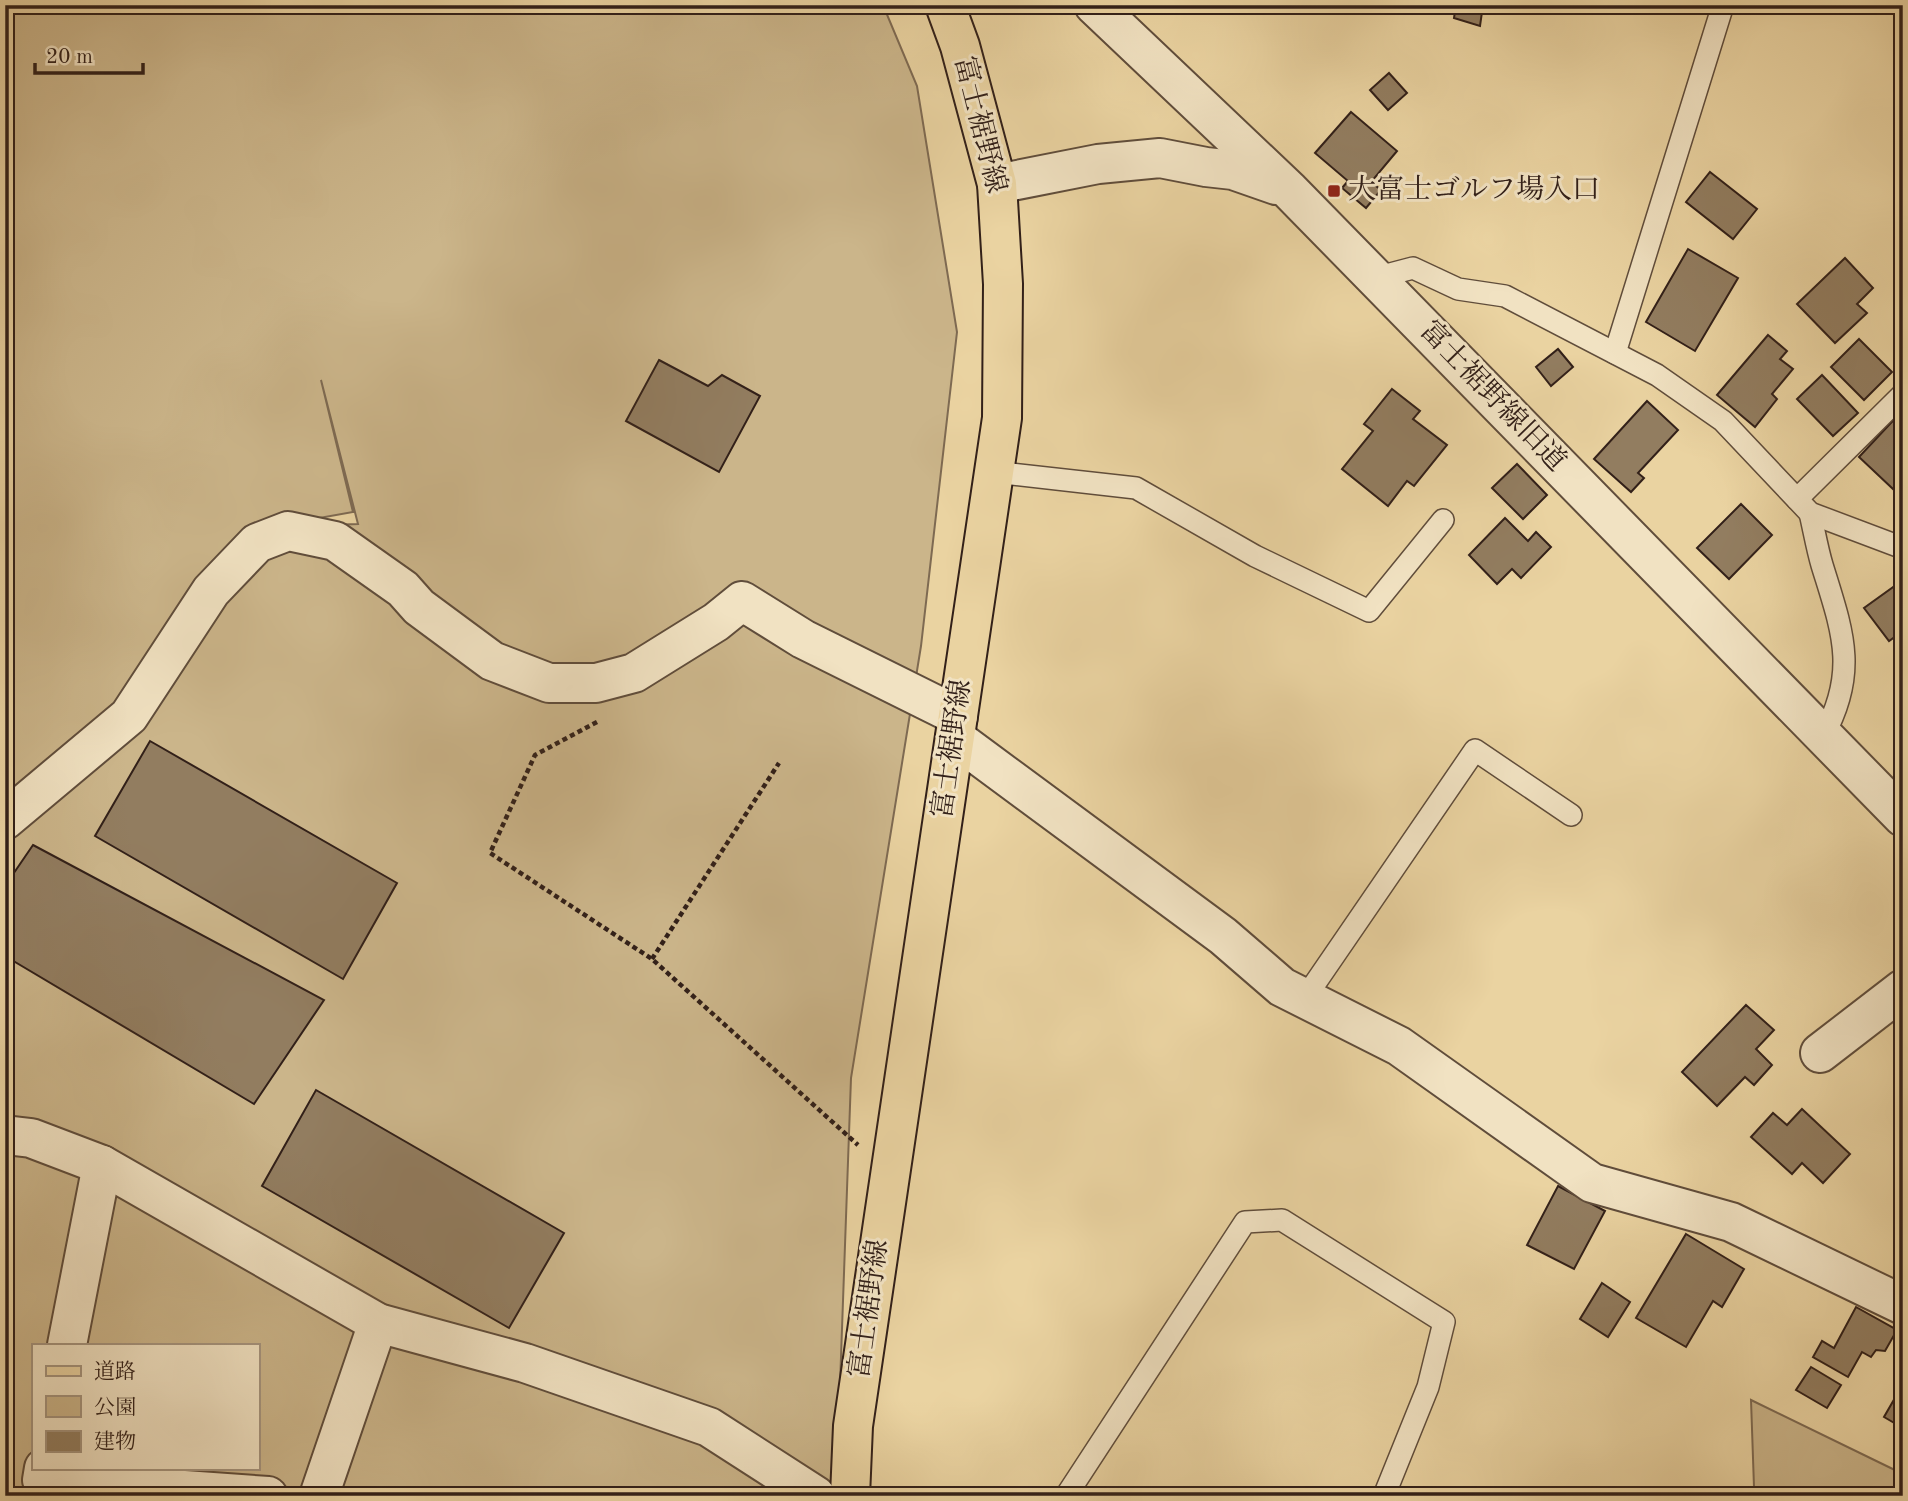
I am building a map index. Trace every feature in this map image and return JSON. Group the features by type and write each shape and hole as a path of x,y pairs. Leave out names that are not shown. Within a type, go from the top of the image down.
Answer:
{"main road":[{"name":"富士裾野線","path":"850,1496 853,1426 1002,404 1003,284 998,184 960,46 945,5"}],"street":[{"path":"1094,5 1289,190"},
{"name":"富士裾野線旧道","path":"998,184 1098,164 1160,158 1233,170 1289,190 1903,817"},
{"path":"5,820 129,716 211,591 257,543 288,531 335,541 403,589 419,607 492,660 549,683 596,683 634,673 716,622 742,601 957,727 1223,936 1282,987 1399,1046 1592,1183 1731,1222 1903,1306"},
{"path":"1820,1053 1903,989"},
{"path":"5,1135 31,1138 102,1165 378,1323 524,1363 709,1427 816,1496"},
{"path":"67,1344 102,1165"},
{"path":"319,1496 378,1323"},
{"path":"44,1470 41,1480 268,1496"}],"lane":[{"path":"1615,353 1723,5"},
{"path":"1375,278 1413,268 1458,289 1505,296 1657,375 1723,421 1803,506 1903,548"},
{"path":"1803,506 1903,394"},
{"path":"994,472 1136,488 1255,556 1369,611 1443,520"},
{"path":"1803,506 1840,622 1845,673 1835,715 1823,736"},
{"path":"1305,998 1475,750 1572,815"},
{"path":"1066,1496 1245,1222 1282,1220 1444,1322 1428,1387 1384,1496"}],"path":[{"path":"609,717 534,755 490,853 652,959 890,1174"},
{"path":"652,959 779,763"}],"green space":[{"path":"5,5 476,5 475,9 478,5 883,5 917,86 957,332 921,646 851,1078 836,1496 5,1496","holes":["321,380 358,524 269,527 353,512"]},
{"path":"1751,1400 1903,1474 1903,1496 1759,1496 1754,1487"}],"building":[{"path":"1456,5 1483,5 1480,26 1454,18"},
{"path":"1389,73 1407,93 1388,110 1370,90"},
{"path":"1351,112 1397,151 1371,182 1381,190 1366,208 1342,188 1348,181 1315,153"},
{"path":"1710,172 1757,209 1733,239 1686,202"},
{"path":"1688,249 1738,278 1695,351 1646,322"},
{"path":"1845,258 1873,288 1857,304 1867,313 1835,343 1797,304"},
{"path":"1768,335 1787,351 1780,359 1793,369 1772,394 1777,399 1755,427 1717,395"},
{"path":"1859,339 1892,372 1864,400 1831,367"},
{"path":"1558,349 1573,367 1551,386 1536,367"},
{"path":"659,360 708,386 722,375 760,396 719,472 626,421"},
{"path":"1822,375 1858,413 1833,436 1797,399"},
{"path":"1392,389 1420,411 1413,419 1447,445 1414,486 1407,481 1388,506 1342,469 1373,431 1364,424"},
{"path":"1647,401 1678,430 1638,473 1644,478 1631,492 1594,459"},
{"path":"1903,410 1903,478 1893,489 1859,457"},
{"path":"1517,464 1547,495 1523,519 1492,488"},
{"path":"1741,504 1772,535 1729,579 1697,548"},
{"path":"1505,518 1528,541 1536,532 1551,547 1521,578 1512,569 1497,584 1469,555"},
{"path":"1903,580 1903,631 1889,641 1864,608"},
{"path":"150,741 397,883 343,979 95,836"},
{"path":"33,845 324,1000 254,1104 5,956 5,886"},
{"path":"1746,1005 1774,1030 1756,1049 1772,1065 1754,1085 1745,1077 1717,1106 1682,1072"},
{"path":"316,1090 564,1233 509,1328 262,1186"},
{"path":"1802,1109 1850,1154 1823,1183 1802,1163 1792,1174 1751,1137 1773,1113 1787,1125"},
{"path":"1558,1186 1605,1211 1574,1269 1527,1245"},
{"path":"1686,1234 1744,1269 1722,1307 1713,1301 1686,1347 1636,1318"},
{"path":"1602,1283 1630,1302 1608,1337 1580,1319"},
{"path":"1856,1307 1897,1330 1885,1351 1876,1350 1871,1357 1862,1352 1848,1377 1813,1357 1822,1341 1834,1348"},
{"path":"1811,1367 1841,1385 1827,1408 1796,1390"},
{"path":"1903,1384 1903,1428 1884,1417"}],"place":[{"name":"大富士ゴルフ場入口","path":"1334,191"}]}
